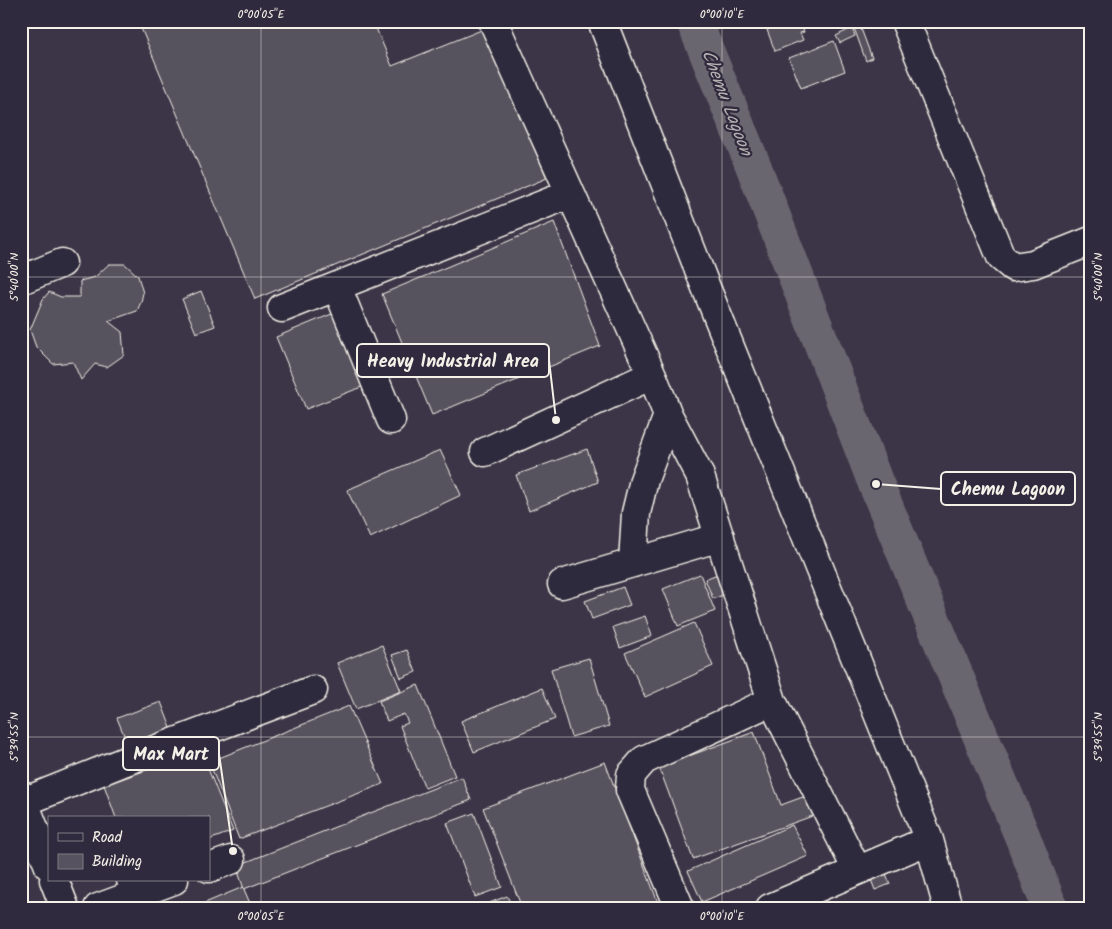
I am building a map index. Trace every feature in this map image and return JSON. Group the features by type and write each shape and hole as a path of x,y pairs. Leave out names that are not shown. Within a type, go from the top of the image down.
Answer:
{"street":[{"path":"493,21 652,375 668,415 700,476 772,701 858,870"},
{"path":"602,21 708,294 929,840 948,908"},
{"path":"905,21 1001,258 1013,267 1033,264 1091,241"},
{"path":"282,308 570,194"},
{"path":"21,280 62,263"},
{"path":"337,287 391,420"},
{"path":"485,452 652,375"},
{"path":"633,563 636,514 644,480 668,415"},
{"path":"562,584 720,537"},
{"path":"46,853 22,800 314,690"},
{"path":"680,908 630,790 631,775 644,760 772,701"},
{"path":"770,908 929,840"},
{"path":"55,882 65,908"},
{"path":"98,908 133,887 162,882"}],"shaded area":[{"path":"21,21 1091,21 1091,908 21,908"}],"building":[{"path":"138,21 373,21 392,66 484,29 547,178 255,299"},
{"path":"771,21 800,21 804,32 800,33 803,40 775,51 767,30 773,27"},
{"path":"860,26 872,58 866,61 854,28"},
{"path":"852,28 855,36 840,43 836,36"},
{"path":"834,41 845,71 801,88 789,58"},
{"path":"554,222 600,346 432,415 382,294"},
{"path":"109,264 125,264 138,276 143,293 141,302 137,311 108,321 122,332 124,355 107,367 95,364 81,380 73,362 53,364 36,347 30,330 43,299 49,292 61,297 80,297 80,281 95,277"},
{"path":"201,291 215,326 196,333 182,299"},
{"path":"339,311 369,384 306,409 276,337"},
{"path":"587,449 598,482 529,511 516,475"},
{"path":"440,450 461,495 370,538 347,490"},
{"path":"720,573 728,593 713,599 705,579"},
{"path":"700,574 715,611 678,626 663,589"},
{"path":"623,587 630,605 592,619 585,601"},
{"path":"645,616 652,636 620,648 613,627"},
{"path":"694,623 713,666 645,697 625,653"},
{"path":"382,645 401,691 356,709 337,663"},
{"path":"407,650 416,672 401,678 392,655"},
{"path":"589,658 609,726 571,737 551,669"},
{"path":"418,685 455,776 425,788 400,726 408,723 404,714 387,721 379,701"},
{"path":"542,688 555,719 474,752 461,721"},
{"path":"161,702 171,728 128,745 117,718"},
{"path":"349,706 383,784 239,839 209,762"},
{"path":"754,732 781,805 811,794 818,814 693,859 659,767"},
{"path":"201,751 233,831 210,840 210,816 115,816 104,785"},
{"path":"605,762 660,908 522,908 483,808"},
{"path":"462,777 471,800 244,889 236,866"},
{"path":"474,813 502,887 475,897 447,823"},
{"path":"792,825 808,856 702,902 688,871"},
{"path":"883,866 890,884 875,890 868,872"},
{"path":"243,887 252,908 193,908"},
{"path":"507,896 513,908 482,908 482,906"}],"waterway":[{"name":"Chemu Lagoon","path":"694,21 753,165 876,484 1023,838 1050,908"}],"place":[{"name":"Heavy Industrial Area","path":"556,420"},
{"name":"Chemu Lagoon","path":"876,484"},
{"name":"Max Mart","path":"233,851"}]}
